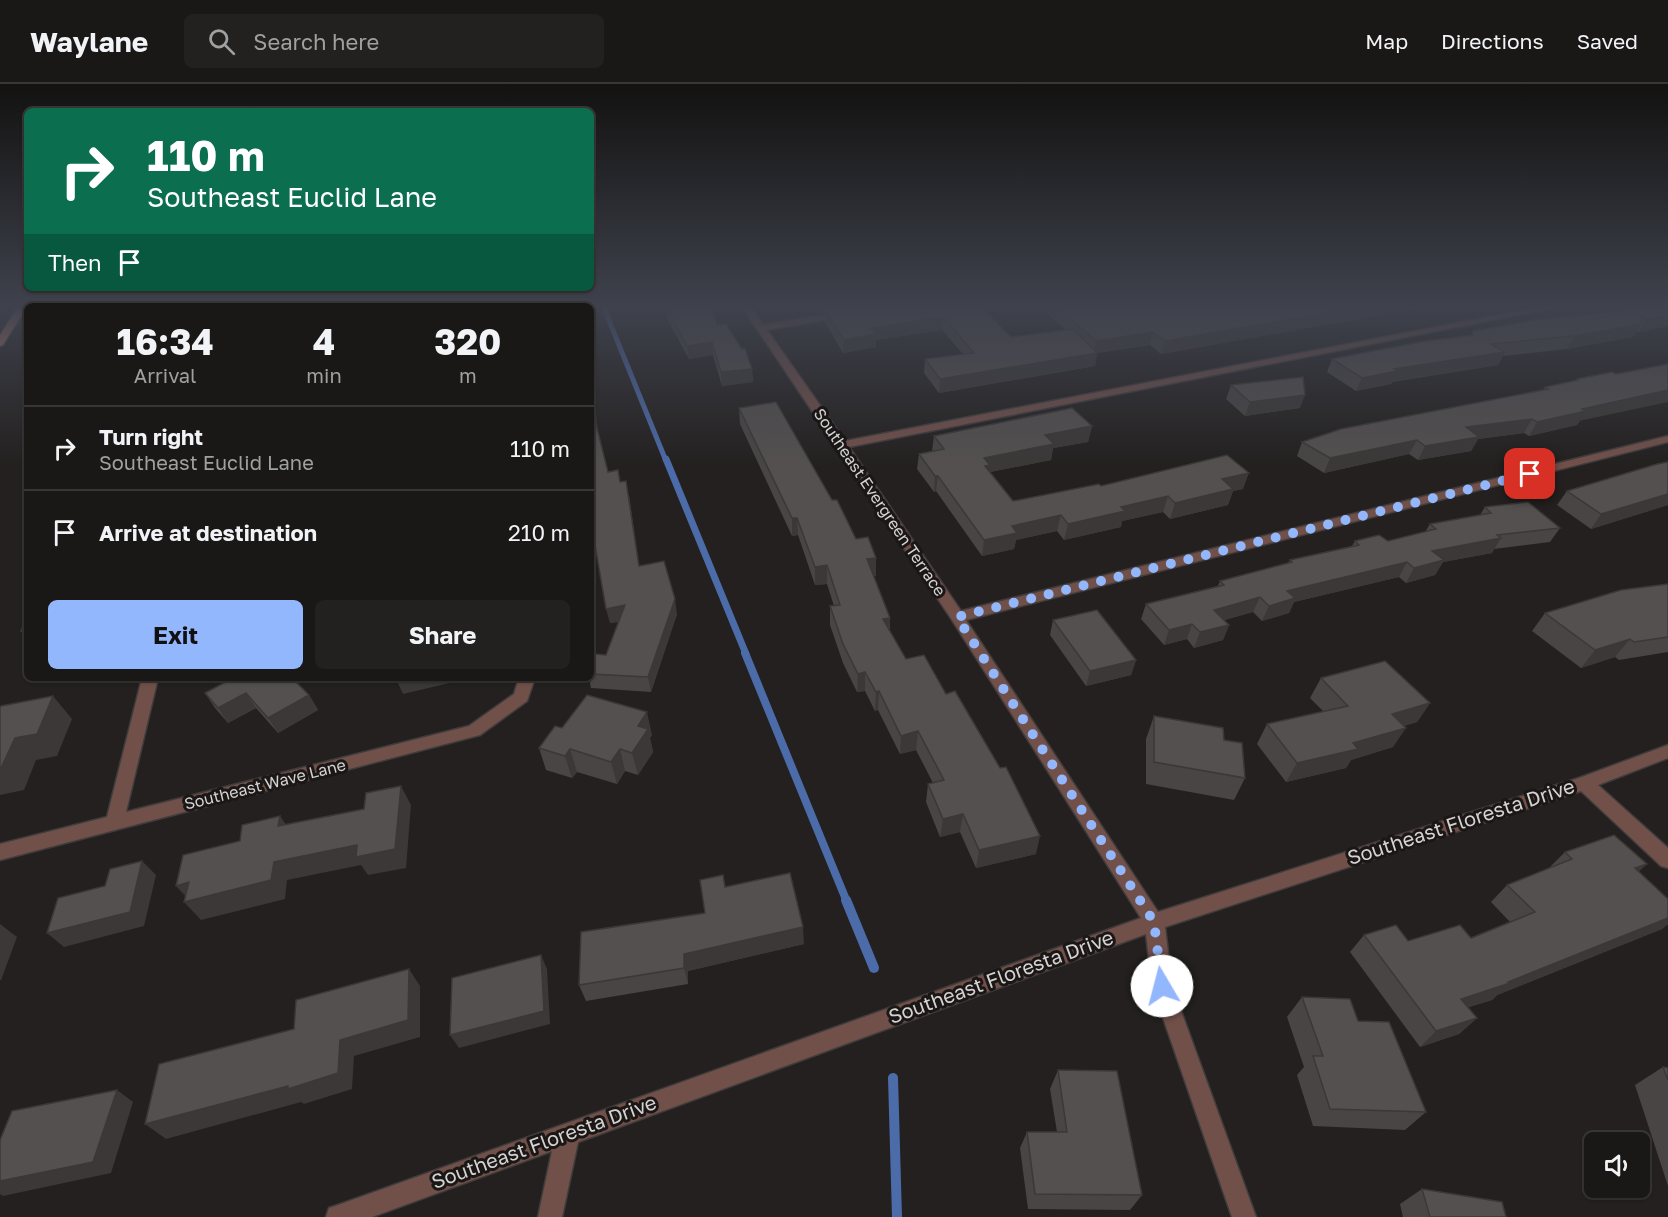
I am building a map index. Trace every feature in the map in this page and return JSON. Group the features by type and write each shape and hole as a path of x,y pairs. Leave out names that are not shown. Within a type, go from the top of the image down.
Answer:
{"street":[{"name":"Southeast Evergreen Terrace","path":"784,361 957,617 1154,922 1162,986 1244,1217"},
{"path":"842,445 1277,361"},
{"path":"957,617 1668,439"},
{"path":"115,822 149,681"},
{"name":"Southeast Wave Lane","path":"0,852 474,731 521,697 526,681"},
{"name":"Southeast Floresta Drive","path":"338,1217 1154,922 1584,783 1668,751"},
{"path":"1584,783 1668,860"},
{"path":"550,1217 568,1133"}],"building":[{"path":"718,361 749,361 752,369 721,372"},
{"path":"926,361 1049,361 940,379"},
{"path":"1335,361 1447,361 1394,369 1397,371 1362,378"},
{"path":"1668,364 1668,390 1582,409 1586,411 1537,422 1532,419 1466,427 1479,437 1425,446 1417,440 1330,458 1302,442 1341,429 1548,389 1545,387 1612,372 1616,374"},
{"path":"1303,377 1305,395 1250,402 1231,385"},
{"path":"776,402 832,500 837,500 856,539 868,537 876,558 867,559 890,618 883,619 906,659 924,655 946,694 955,691 1000,768 1006,767 1040,836 979,850 963,814 943,819 928,784 944,780 918,731 901,736 879,691 876,692 865,672 858,674 843,644 830,606 840,605 827,565 815,567 797,518 792,518 739,408"},
{"path":"594,407 608,472 618,470 620,482 626,481 639,566 664,561 675,599 648,677 594,674 595,654 606,655 625,605 606,609 594,539"},
{"path":"1072,408 1092,426 1045,435 1054,444 984,458 990,465 985,466 1013,501 1099,484 1101,486 1227,455 1249,473 1222,479 1233,489 1175,503 1168,496 1121,507 1125,511 1068,524 1061,515 1012,526 1017,533 984,540 938,476 935,476 919,454 944,449 934,436"},
{"path":"1668,462 1668,494 1601,514 1567,491 1657,464"},
{"path":"1528,502 1560,528 1497,535 1501,538 1432,551 1444,560 1414,568 1407,562 1287,591 1295,598 1269,606 1260,597 1214,610 1229,625 1200,632 1192,624 1169,630 1146,604 1224,585 1220,581 1292,562 1290,560 1359,545 1355,541 1379,535 1388,541 1436,529 1430,524 1491,513 1485,507"},
{"path":"1668,584 1668,637 1634,642 1630,639 1595,650 1545,613 1621,590"},
{"path":"1097,610 1136,660 1090,671 1053,620"},
{"path":"1385,661 1430,703 1392,714 1406,728 1353,743 1358,749 1297,763 1267,724 1348,706 1321,678"},
{"path":"227,681 295,681 309,695 268,718 246,693 218,708 205,693"},
{"path":"587,695 647,712 638,726 648,729 632,753 620,749 611,762 570,749 565,756 539,748 555,726 562,728"},
{"path":"53,696 37,734 15,738 0,768 0,707"},
{"path":"1154,716 1223,728 1224,740 1242,743 1245,778 1154,762"},
{"path":"401,786 395,849 356,857 357,845 274,862 271,880 184,902 189,882 176,886 183,855 240,841 242,825 280,816 278,826 364,809 366,793"},
{"path":"1614,835 1647,864 1635,868 1668,899 1668,918 1508,982 1510,983 1461,999 1477,1018 1436,1031 1364,935 1396,925 1408,941 1460,925 1471,938 1535,912 1507,885 1572,859 1565,852"},
{"path":"142,861 130,912 47,933 58,898 105,886 110,869"},
{"path":"790,873 803,927 684,954 684,968 579,985 581,932 705,913 700,880 723,875 725,887"},
{"path":"541,955 544,1011 450,1035 452,978"},
{"path":"409,969 408,1020 340,1040 338,1073 288,1089 288,1086 145,1124 159,1064 294,1029 296,1000"},
{"path":"1302,997 1350,999 1358,1021 1389,1022 1426,1112 1330,1109 1313,1056 1323,1056"},
{"path":"1663,1067 1668,1068 1668,1080"},
{"path":"1058,1070 1117,1071 1142,1195 1035,1194 1027,1132 1067,1132"},
{"path":"117,1090 93,1162 0,1181 0,1140 12,1111"},
{"path":"1422,1189 1502,1202 1506,1217 1430,1217"}],"waterway":[{"path":"625,361 666,461"},
{"path":"666,459 746,654"},
{"path":"745,653 847,902"},
{"path":"846,900 874,968"},
{"path":"893,1078 897,1217"}],"route":[{"path":"1162,986 1154,922 957,617 1530,474"}]}
